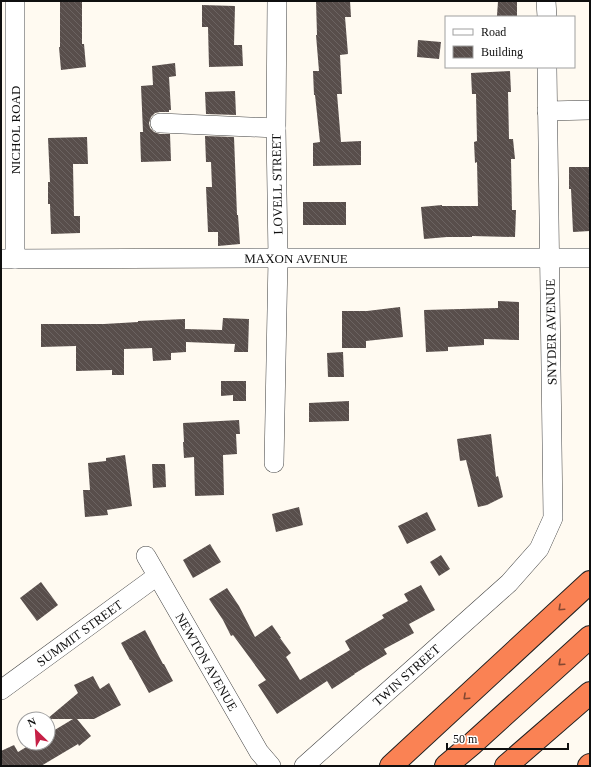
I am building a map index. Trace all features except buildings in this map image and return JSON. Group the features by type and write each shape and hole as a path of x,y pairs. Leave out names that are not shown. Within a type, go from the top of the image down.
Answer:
{"highway":[{"path":"391,766 590,582"},
{"path":"446,766 590,637"},
{"path":"506,766 590,693"},
{"path":"506,766 590,702"}],"street":[{"name":"NICHOL ROAD","path":"8,259 15,1"},
{"name":"LOVELL STREET","path":"274,463 278,258 276,1"},
{"path":"546,1 546,16"},
{"name":"SNYDER AVENUE","path":"508,582 539,549 553,518 547,68"},
{"path":"547,111 590,110"},
{"path":"160,123 276,128"},
{"name":"MAXON AVENUE","path":"8,259 590,258"},
{"name":"NEWTON AVENUE","path":"146,556 259,752 271,766"},
{"name":"SUMMIT STREET","path":"1,690 157,576"},
{"name":"TWIN STREET","path":"304,766 508,582"}]}
